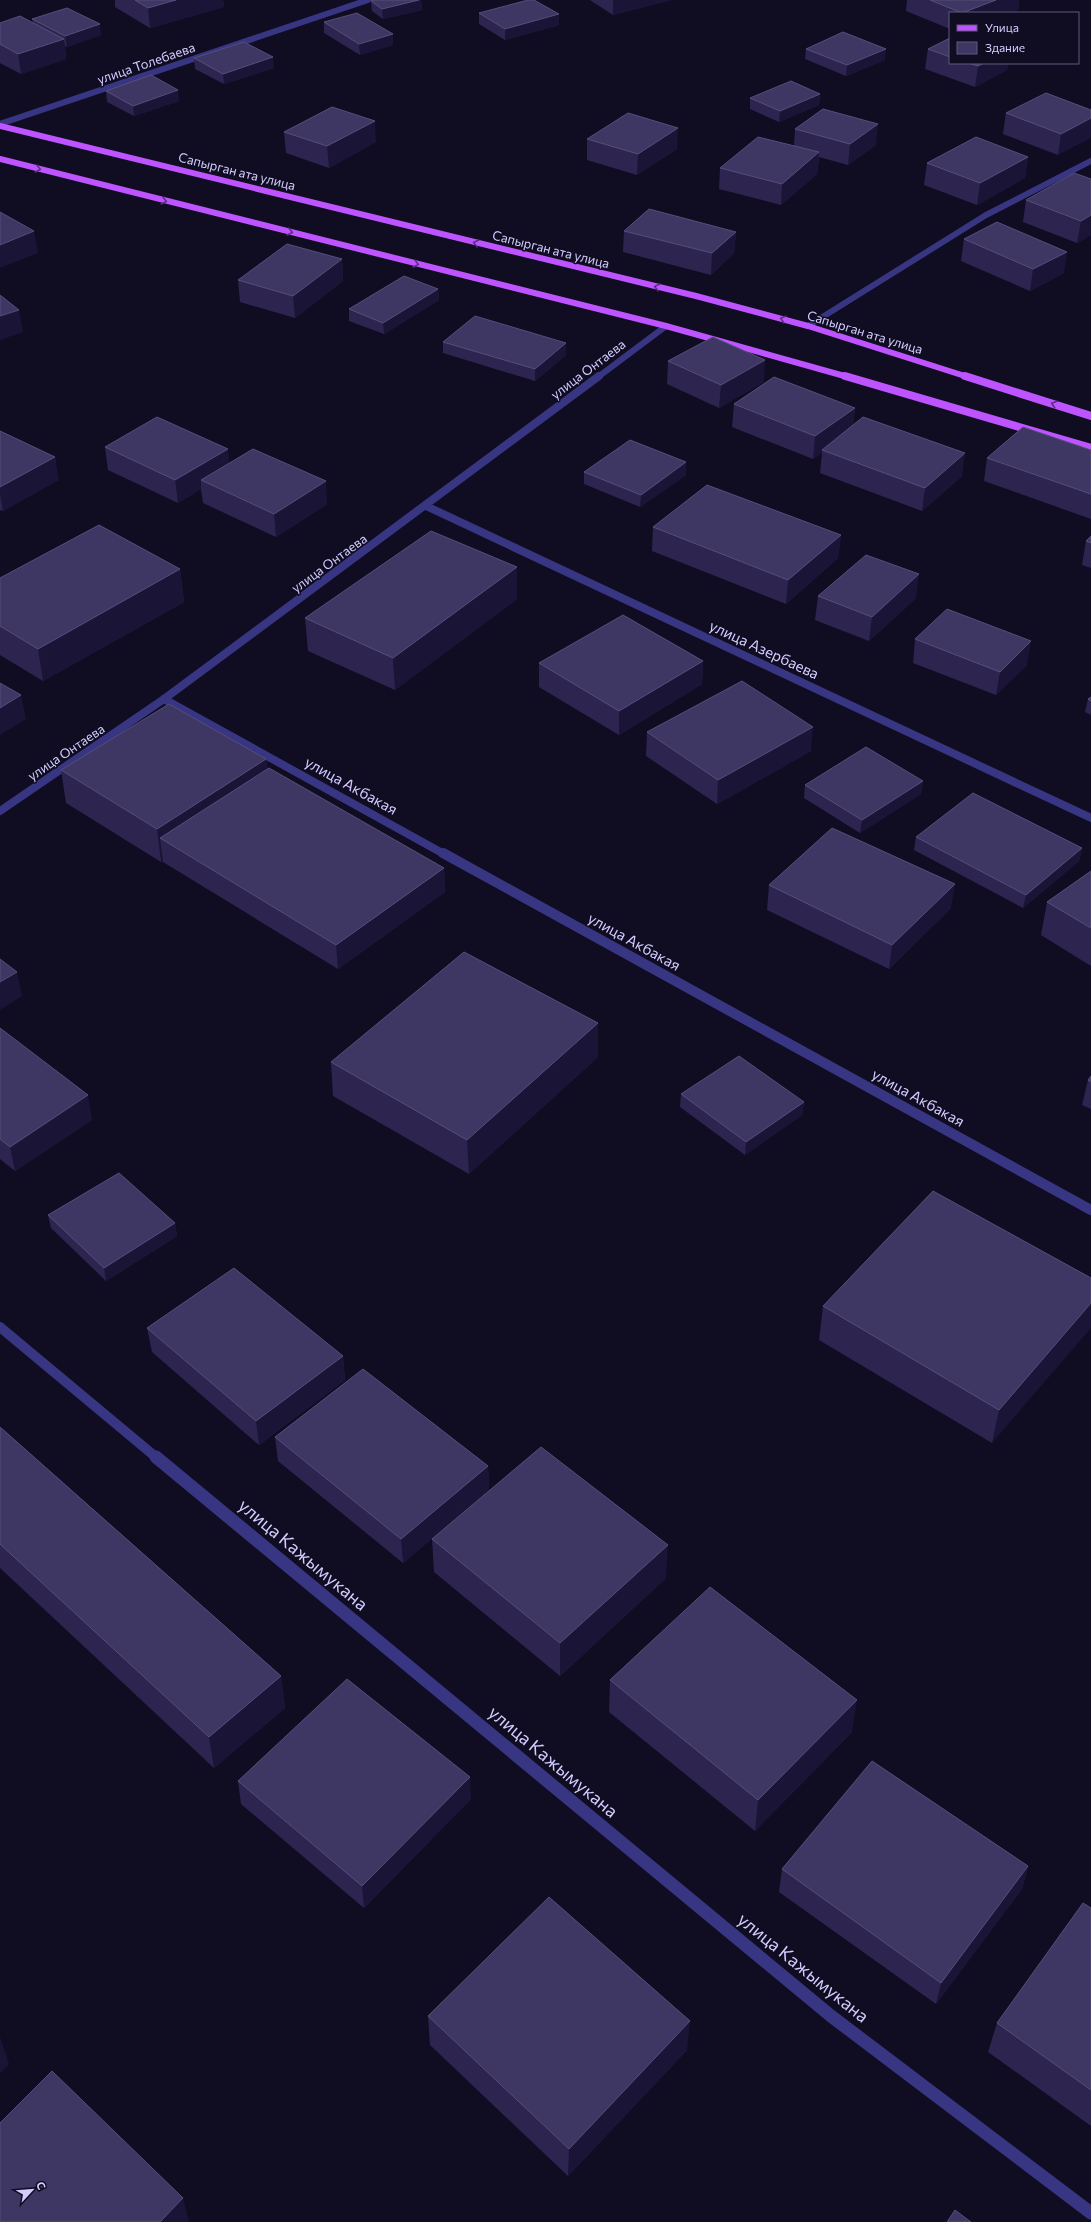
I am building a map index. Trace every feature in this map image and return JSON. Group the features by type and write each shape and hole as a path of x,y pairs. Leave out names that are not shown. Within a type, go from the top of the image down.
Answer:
{"main road":[{"name":"Сапырган ата улица","path":"0,125 696,296 808,326 1091,416"},
{"path":"0,160 666,326 774,355 1091,448"}],"street":[{"name":"улица Толебаева","path":"0,125 368,0"},
{"path":"808,326 986,215 1091,161"},
{"name":"улица Онтаева","path":"0,810 164,699 426,506 666,326"},
{"name":"улица Азербаева","path":"426,506 1091,818"},
{"name":"улица Акбакая","path":"164,699 1091,1210"},
{"name":"улица Кажымукана","path":"0,1327 831,2016 1091,2213"}],"building":[{"path":"135,0 176,0 148,8"},
{"path":"419,0 382,9 371,1"},
{"path":"528,0 534,0 559,14 505,29 479,13"},
{"path":"930,0 996,0 965,12 960,12"},
{"path":"67,8 100,24 65,36 32,19"},
{"path":"357,13 393,34 359,44 324,22"},
{"path":"20,16 64,39 18,54 0,44 0,23"},
{"path":"843,32 886,49 847,65 806,49"},
{"path":"949,38 949,57 928,49"},
{"path":"244,42 273,57 223,74 194,58"},
{"path":"971,64 982,64 978,66"},
{"path":"151,75 178,90 133,106 106,91"},
{"path":"791,81 820,94 780,111 750,98"},
{"path":"1046,93 1091,110 1091,118 1061,134 1006,113"},
{"path":"332,107 375,121 327,146 284,132"},
{"path":"823,109 878,124 850,144 795,129"},
{"path":"628,113 678,128 638,154 587,139"},
{"path":"758,137 819,152 782,184 720,168"},
{"path":"976,137 1028,157 980,183 927,163"},
{"path":"1074,173 1091,179 1091,215 1081,221 1026,200"},
{"path":"649,209 736,232 712,253 624,231"},
{"path":"0,212 34,231 0,245"},
{"path":"997,222 1067,252 1033,269 964,239"},
{"path":"287,244 342,259 293,296 238,280"},
{"path":"404,276 438,289 383,323 349,309"},
{"path":"0,295 19,310 0,316"},
{"path":"475,316 566,343 535,369 443,342"},
{"path":"713,337 765,360 721,385 668,361"},
{"path":"774,377 855,408 815,436 734,404"},
{"path":"157,417 228,449 175,480 105,447"},
{"path":"863,417 965,453 925,488 822,450"},
{"path":"1023,427 1091,450 1091,494 987,458"},
{"path":"0,431 55,457 0,487"},
{"path":"630,440 686,462 641,495 584,472"},
{"path":"253,449 326,481 274,514 201,480"},
{"path":"707,485 841,535 788,580 653,527"},
{"path":"99,525 180,569 38,649 0,626 0,578"},
{"path":"431,531 517,567 393,658 305,618"},
{"path":"1091,536 1091,543 1086,541"},
{"path":"866,555 919,574 872,617 818,596"},
{"path":"947,609 1031,641 1000,672 915,639"},
{"path":"623,615 703,661 619,711 539,663"},
{"path":"742,681 813,727 718,780 647,732"},
{"path":"0,683 21,695 0,708"},
{"path":"169,704 266,759 157,829 61,770"},
{"path":"866,747 923,781 862,820 805,785"},
{"path":"269,768 444,868 336,945 160,838"},
{"path":"973,793 1082,848 1026,895 916,837"},
{"path":"832,828 955,884 892,945 769,885"},
{"path":"1091,871 1091,928 1047,902"},
{"path":"464,952 598,1023 467,1140 331,1062"},
{"path":"0,959 17,972 0,982"},
{"path":"0,1028 88,1095 10,1147 0,1139"},
{"path":"739,1056 804,1102 746,1142 681,1094"},
{"path":"119,1173 175,1223 104,1268 48,1215"},
{"path":"933,1191 1091,1278 1091,1303 999,1410 823,1306"},
{"path":"234,1268 343,1356 256,1421 147,1328"},
{"path":"363,1369 488,1466 401,1539 275,1437"},
{"path":"0,1427 281,1676 209,1737 0,1544"},
{"path":"541,1447 668,1545 560,1643 432,1539"},
{"path":"710,1587 857,1700 758,1800 610,1680"},
{"path":"347,1679 470,1777 362,1886 238,1781"},
{"path":"872,1761 1028,1866 941,1983 782,1869"},
{"path":"549,1897 690,2021 569,2149 428,2016"},
{"path":"1083,1903 1091,1908 1091,2090 997,2023"},
{"path":"52,2071 183,2198 160,2222 0,2222 0,2123"},
{"path":"955,2210 971,2222 947,2222"}]}
